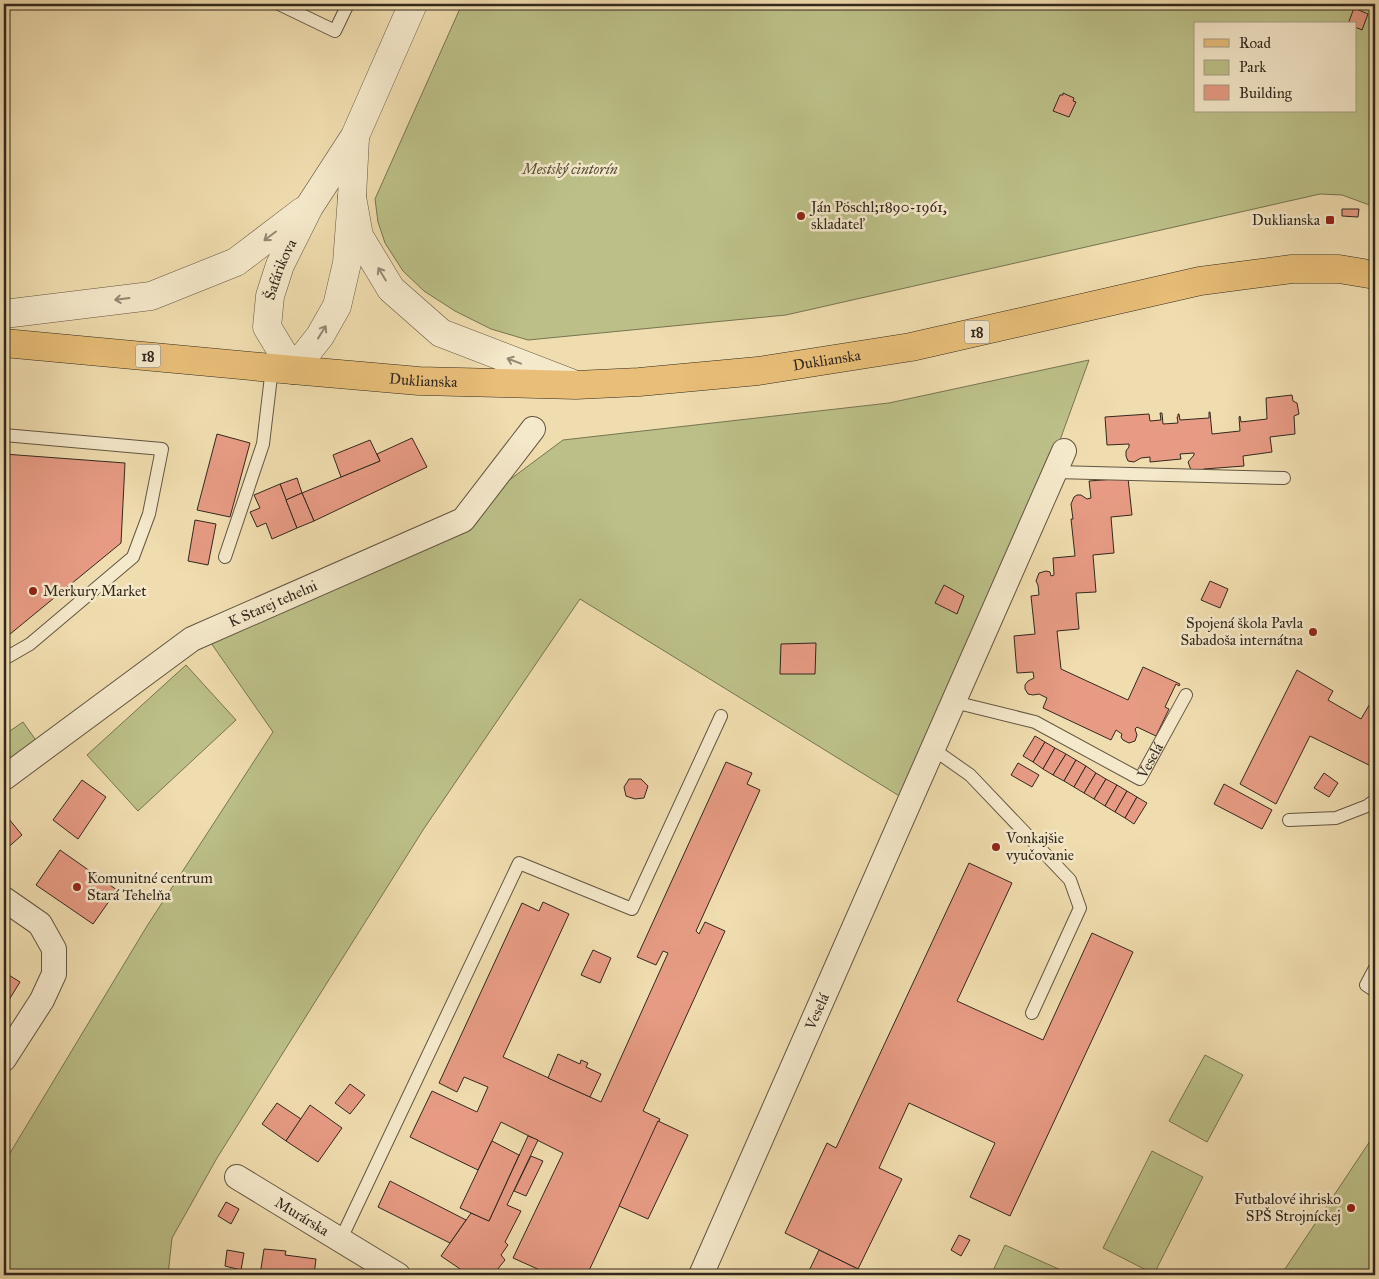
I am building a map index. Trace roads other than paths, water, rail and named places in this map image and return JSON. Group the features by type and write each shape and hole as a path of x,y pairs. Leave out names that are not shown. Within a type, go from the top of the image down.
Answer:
{"main road":[{"name":"Duklianska","path":"4,343 419,381 576,385 639,382 758,371 911,347 1200,281 1292,269 1339,269 1375,275"}],"street":[{"name":"Šafárikova","path":"282,369 268,327 270,296 280,265 308,207 355,136 413,4"},
{"path":"282,369 320,336 337,306 347,263 355,136"},
{"path":"352,198 359,236 391,290 441,333 576,385"},
{"path":"4,314 151,296 236,262 308,207"},
{"name":"K Starej tehelni","path":"4,778 192,638 463,520 533,429"},
{"name":"Veselá","path":"701,1275 1060,462"},
{"path":"4,899 40,924 54,949 54,974 42,1000 4,1059"},
{"name":"Murárska","path":"237,1177 340,1241 366,1266 398,1275"}],"lane":[{"path":"279,4 335,31 348,4"},
{"path":"225,557 263,444 282,369"},
{"path":"4,435 162,449 150,514 134,557 30,644 4,659"},
{"path":"1060,462 1284,478"},
{"name":"Veselá","path":"954,702 1036,722 1140,779 1186,695"},
{"path":"340,1241 518,864 632,909 721,716"},
{"path":"933,748 970,775 1070,880 1080,908 1032,1013"},
{"path":"1289,820 1336,818 1366,806 1375,800"},
{"path":"1375,968 1366,985 1375,991"}],"place":[{"name":"Ján Pöschl;1890-1961, skladateľ","path":"801,216"},
{"name":"Duklianska","path":"1330,220"},
{"name":"Merkury Market","path":"33,591"},
{"name":"Spojená škola Pavla Sabadoša internátna","path":"1313,632"},
{"name":"Vonkajšie vyučovanie","path":"996,847"},
{"name":"Komunitné centrum Stará Tehelňa","path":"77,887"},
{"name":"Futbalové ihrisko SPŠ Strojníckej","path":"1351,1208"}],"park label":[{"name":"Mestský cintorín","path":"570,169"}]}
